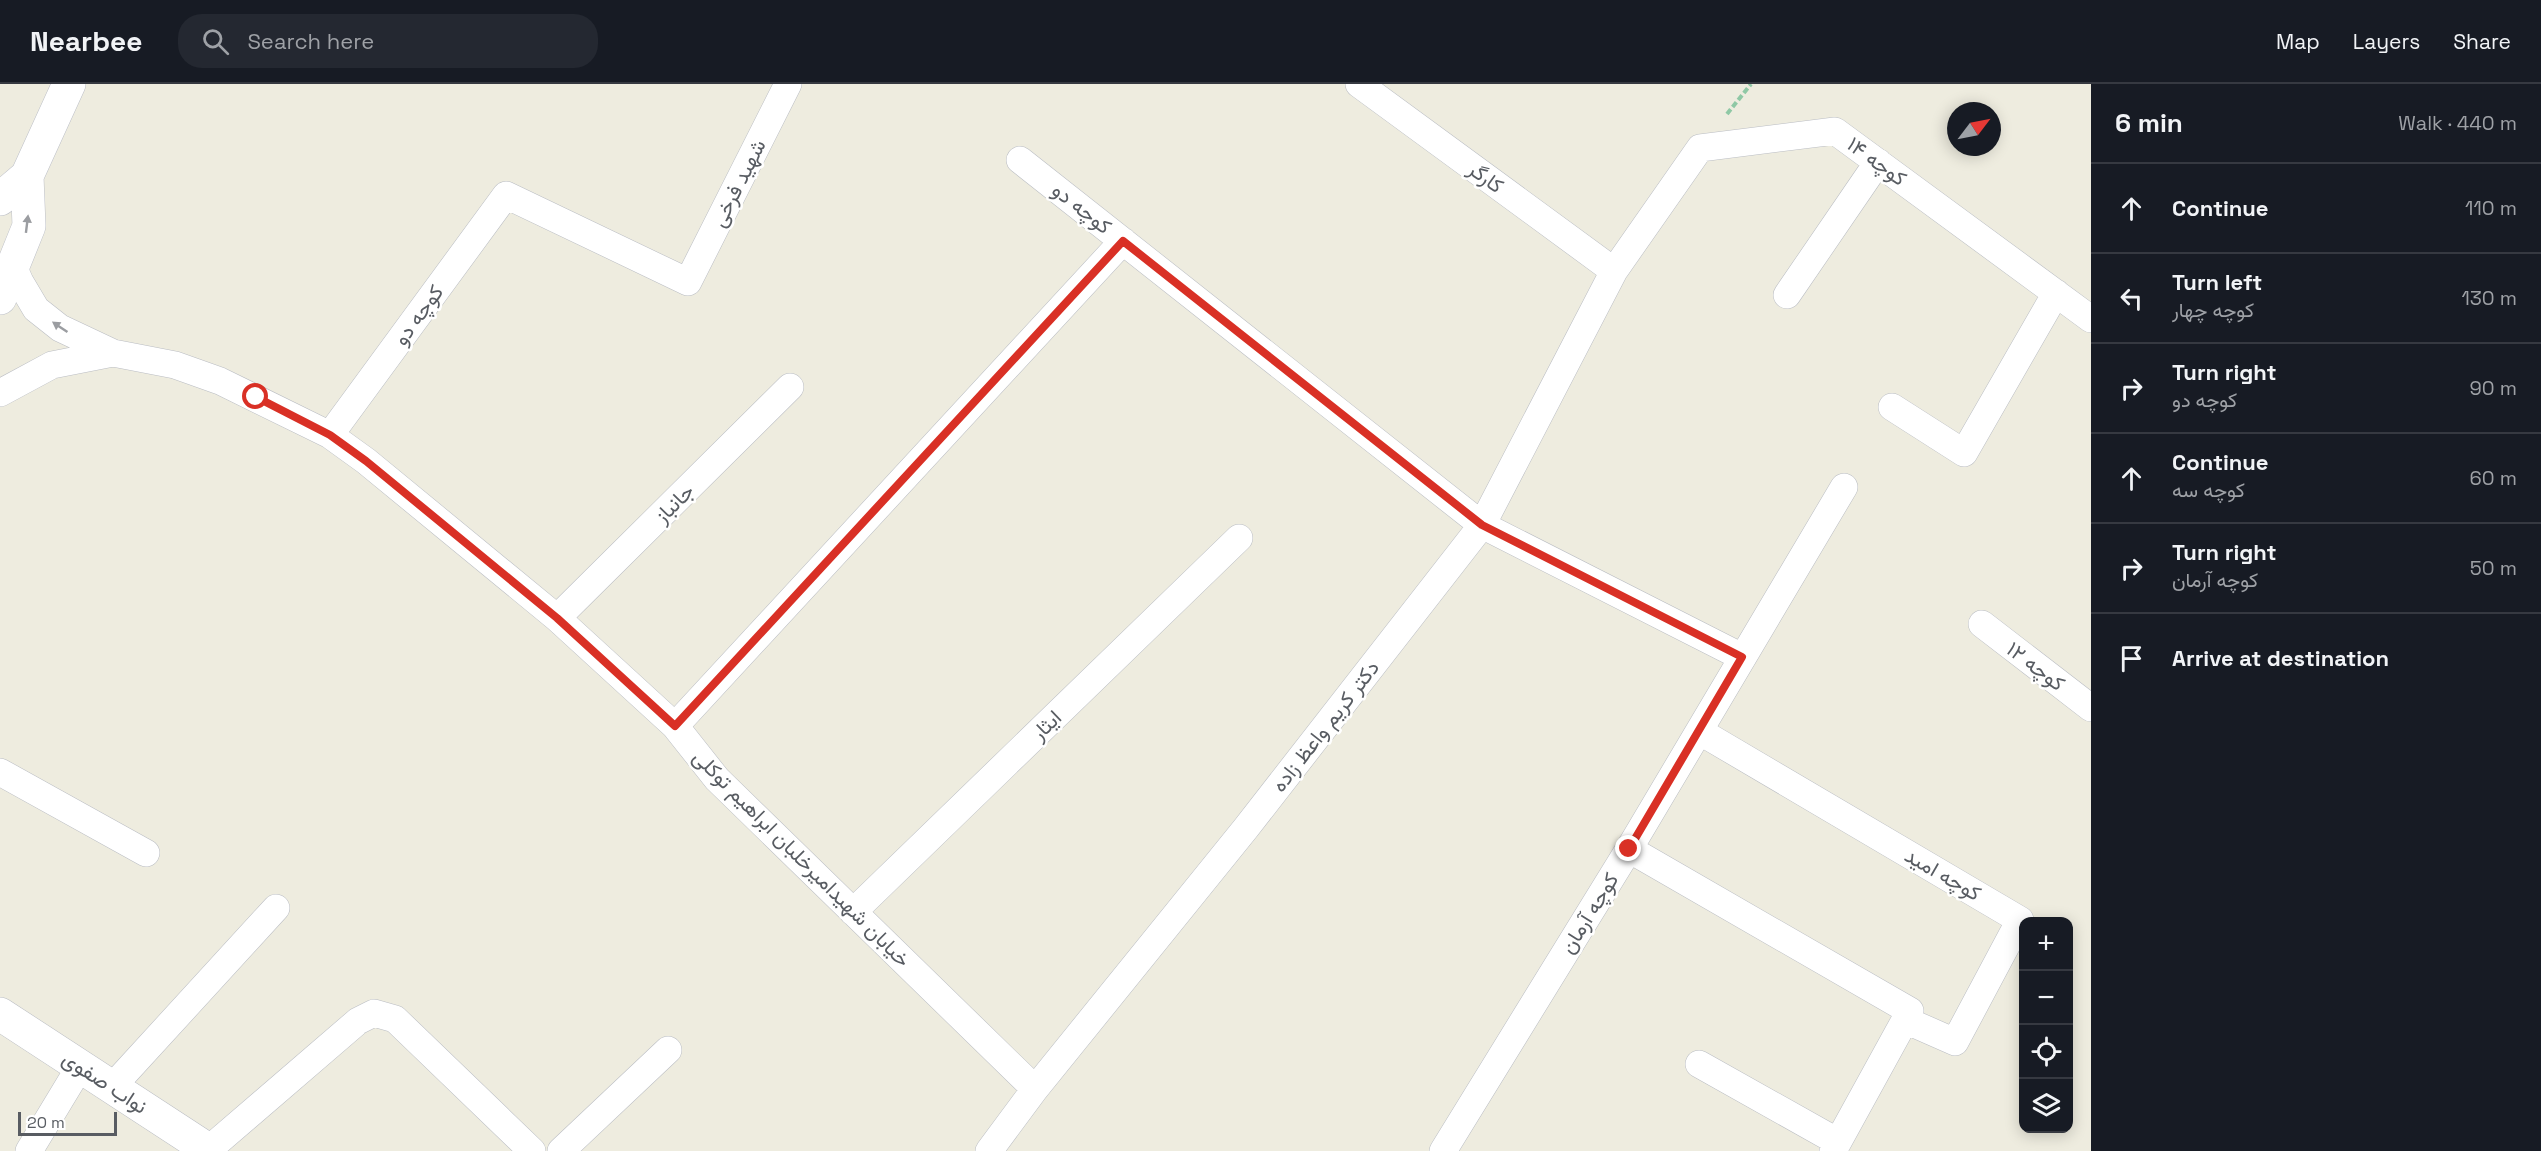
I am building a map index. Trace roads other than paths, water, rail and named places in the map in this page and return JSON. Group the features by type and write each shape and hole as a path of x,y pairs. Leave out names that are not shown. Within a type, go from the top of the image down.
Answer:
{"main road":[{"path":"0,199 27,176 69,84"},
{"path":"0,298 29,226 27,176"},
{"name":"نواب صفوی","path":"0,1014 209,1150"}],"street":[{"name":"شهید فرخی","path":"506,195 688,282 788,84"},
{"name":"کارگر","path":"1359,84 1614,271"},
{"name":"کوچه ۱۴","path":"1614,271 1700,148 1835,131 2091,319"},
{"name":"کوچه دو","path":"1020,160 1482,525 1742,657"},
{"path":"1787,296 1878,162"},
{"name":"کوچه دو","path":"330,435 506,195"},
{"path":"675,726 1123,241"},
{"path":"13,266 36,309 60,328 112,353"},
{"name":"دکتر کریم واعظ زاده","path":"989,1151 1035,1089 1246,828 1482,525 1614,271"},
{"path":"1892,407 1964,453 2056,293"},
{"path":"0,393 52,365 112,353"},
{"name":"خیابان شهیدامیرخلبان ابراهیم توکلی","path":"112,353 175,365 220,381 330,435 366,461 557,618 675,726 717,779 1035,1089"},
{"name":"جانباز","path":"557,618 790,387"},
{"name":"کوچه آرمان","path":"1443,1151 1629,849 1844,487"},
{"name":"ایثار","path":"853,912 1239,538"},
{"name":"کوچه ۱۲","path":"1982,624 2091,708"},
{"name":"کوچه امید","path":"1699,731 2020,920 1954,1042 1905,1020"},
{"path":"0,772 146,853"},
{"path":"1629,849 1910,1011 1836,1146 1699,1064"},
{"path":"113,1086 276,908"},
{"path":"209,1150 358,1021 374,1013 395,1019 532,1151"},
{"path":"561,1151 668,1050"},
{"path":"29,1151 81,1065"}]}
